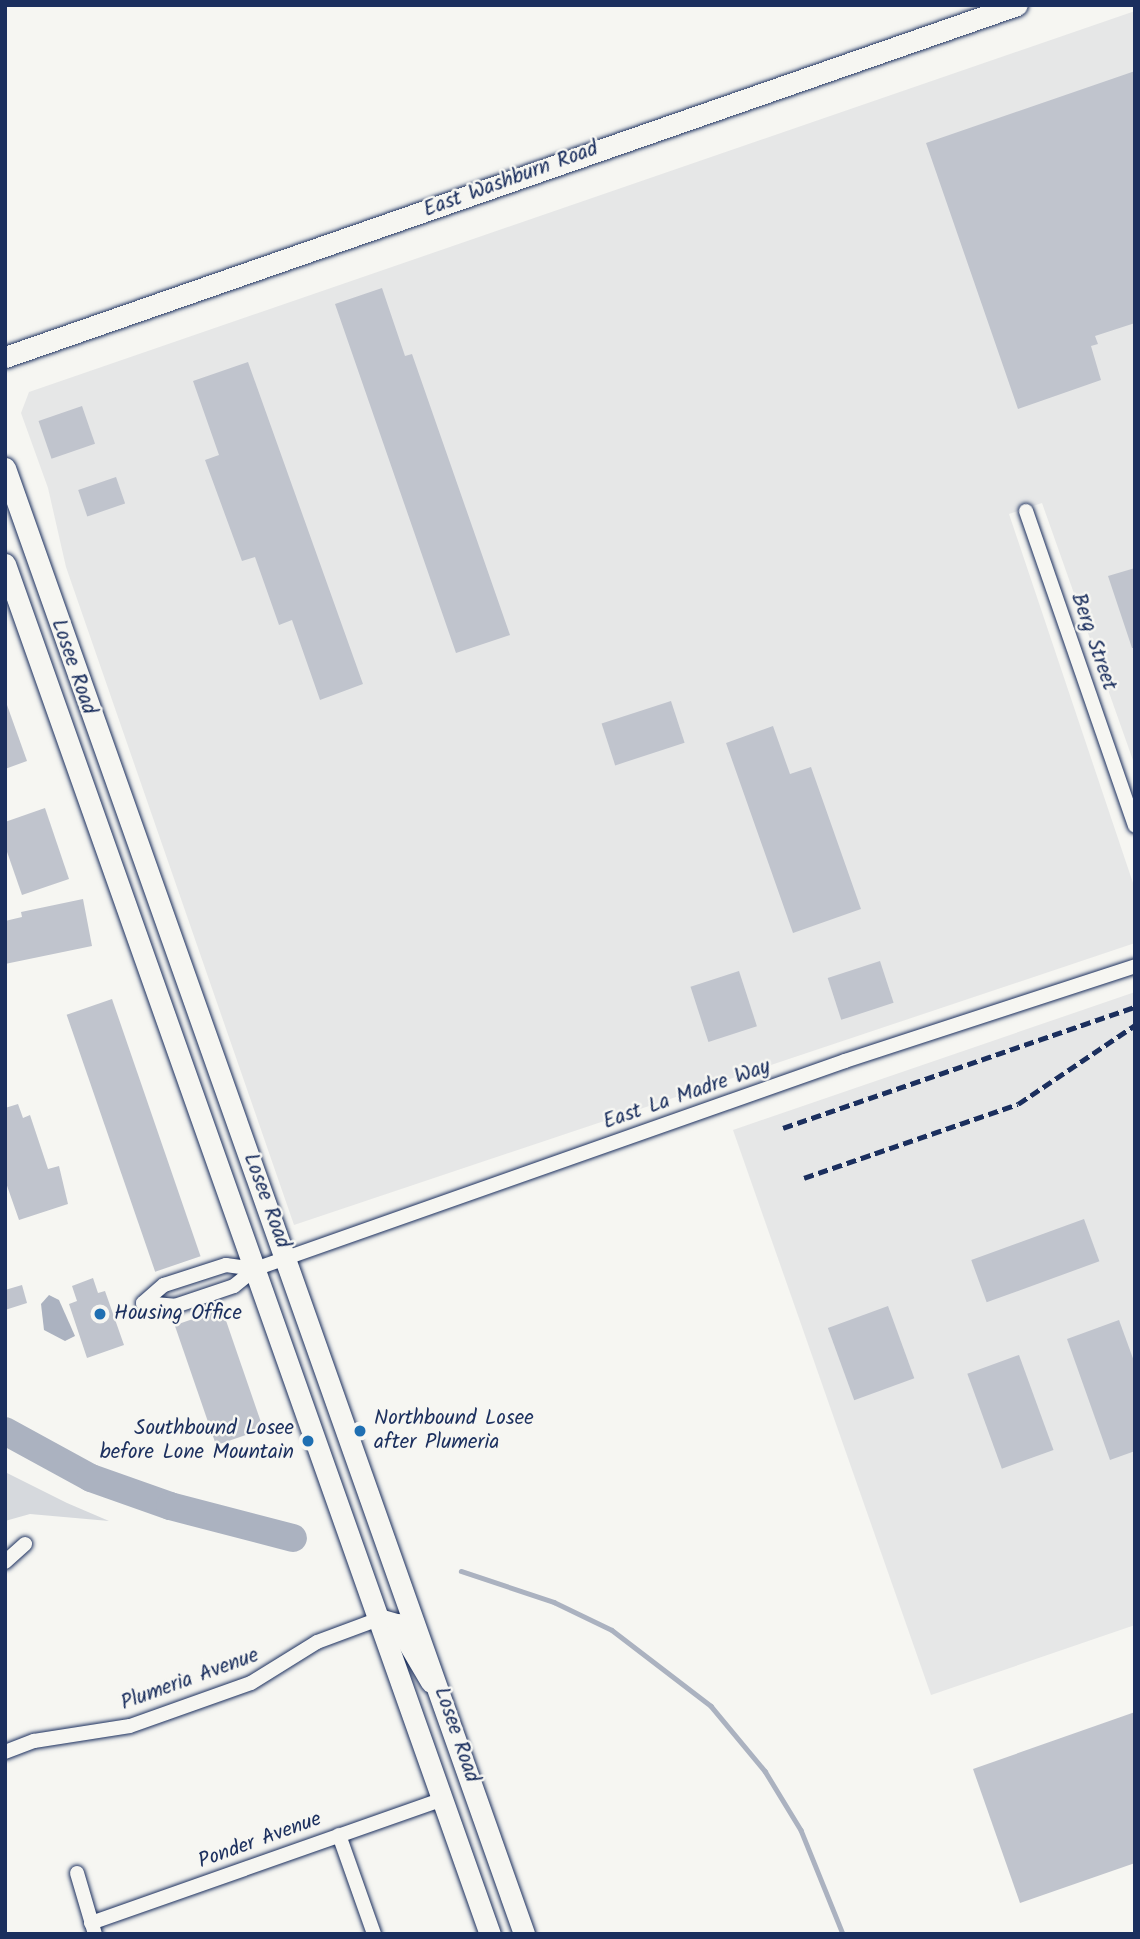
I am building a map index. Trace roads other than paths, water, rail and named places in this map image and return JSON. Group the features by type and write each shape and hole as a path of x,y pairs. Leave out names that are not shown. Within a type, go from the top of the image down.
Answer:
{"main road":[{"name":"East Washburn Road","path":"5,357 1017,5"},
{"name":"Losee Road","path":"5,468 443,1698 524,1934"},
{"name":"Losee Road","path":"5,565 490,1934"},
{"path":"379,1619 397,1624 410,1654 443,1698"}],"street":[{"name":"Berg Street","path":"1026,511 1135,826"},
{"name":"East La Madre Way","path":"254,1269 226,1265 163,1285 143,1303 175,1306 234,1286 254,1269 832,1066 1135,967"},
{"path":"5,1562 25,1544"},
{"name":"Plumeria Avenue","path":"5,1752 162,1715 251,1683 317,1642 379,1619"},
{"name":"Ponder Avenue","path":"93,1928 443,1798"},
{"path":"339,1835 374,1934"},
{"path":"77,1873 93,1928"}],"waterway":[{"path":"5,1431 91,1478 170,1506 293,1538"},
{"path":"461,1571 554,1602 612,1630 711,1706 765,1771 801,1830 843,1934"}],"railway":[{"path":"783,1128 1135,1007"},
{"path":"804,1178 1018,1104 1135,1025"}],"place":[{"name":"Housing Office","path":"100,1314"},
{"name":"Northbound Losee after Plumeria","path":"360,1431"},
{"name":"Southbound Losee before Lone Mountain","path":"308,1441"}]}
